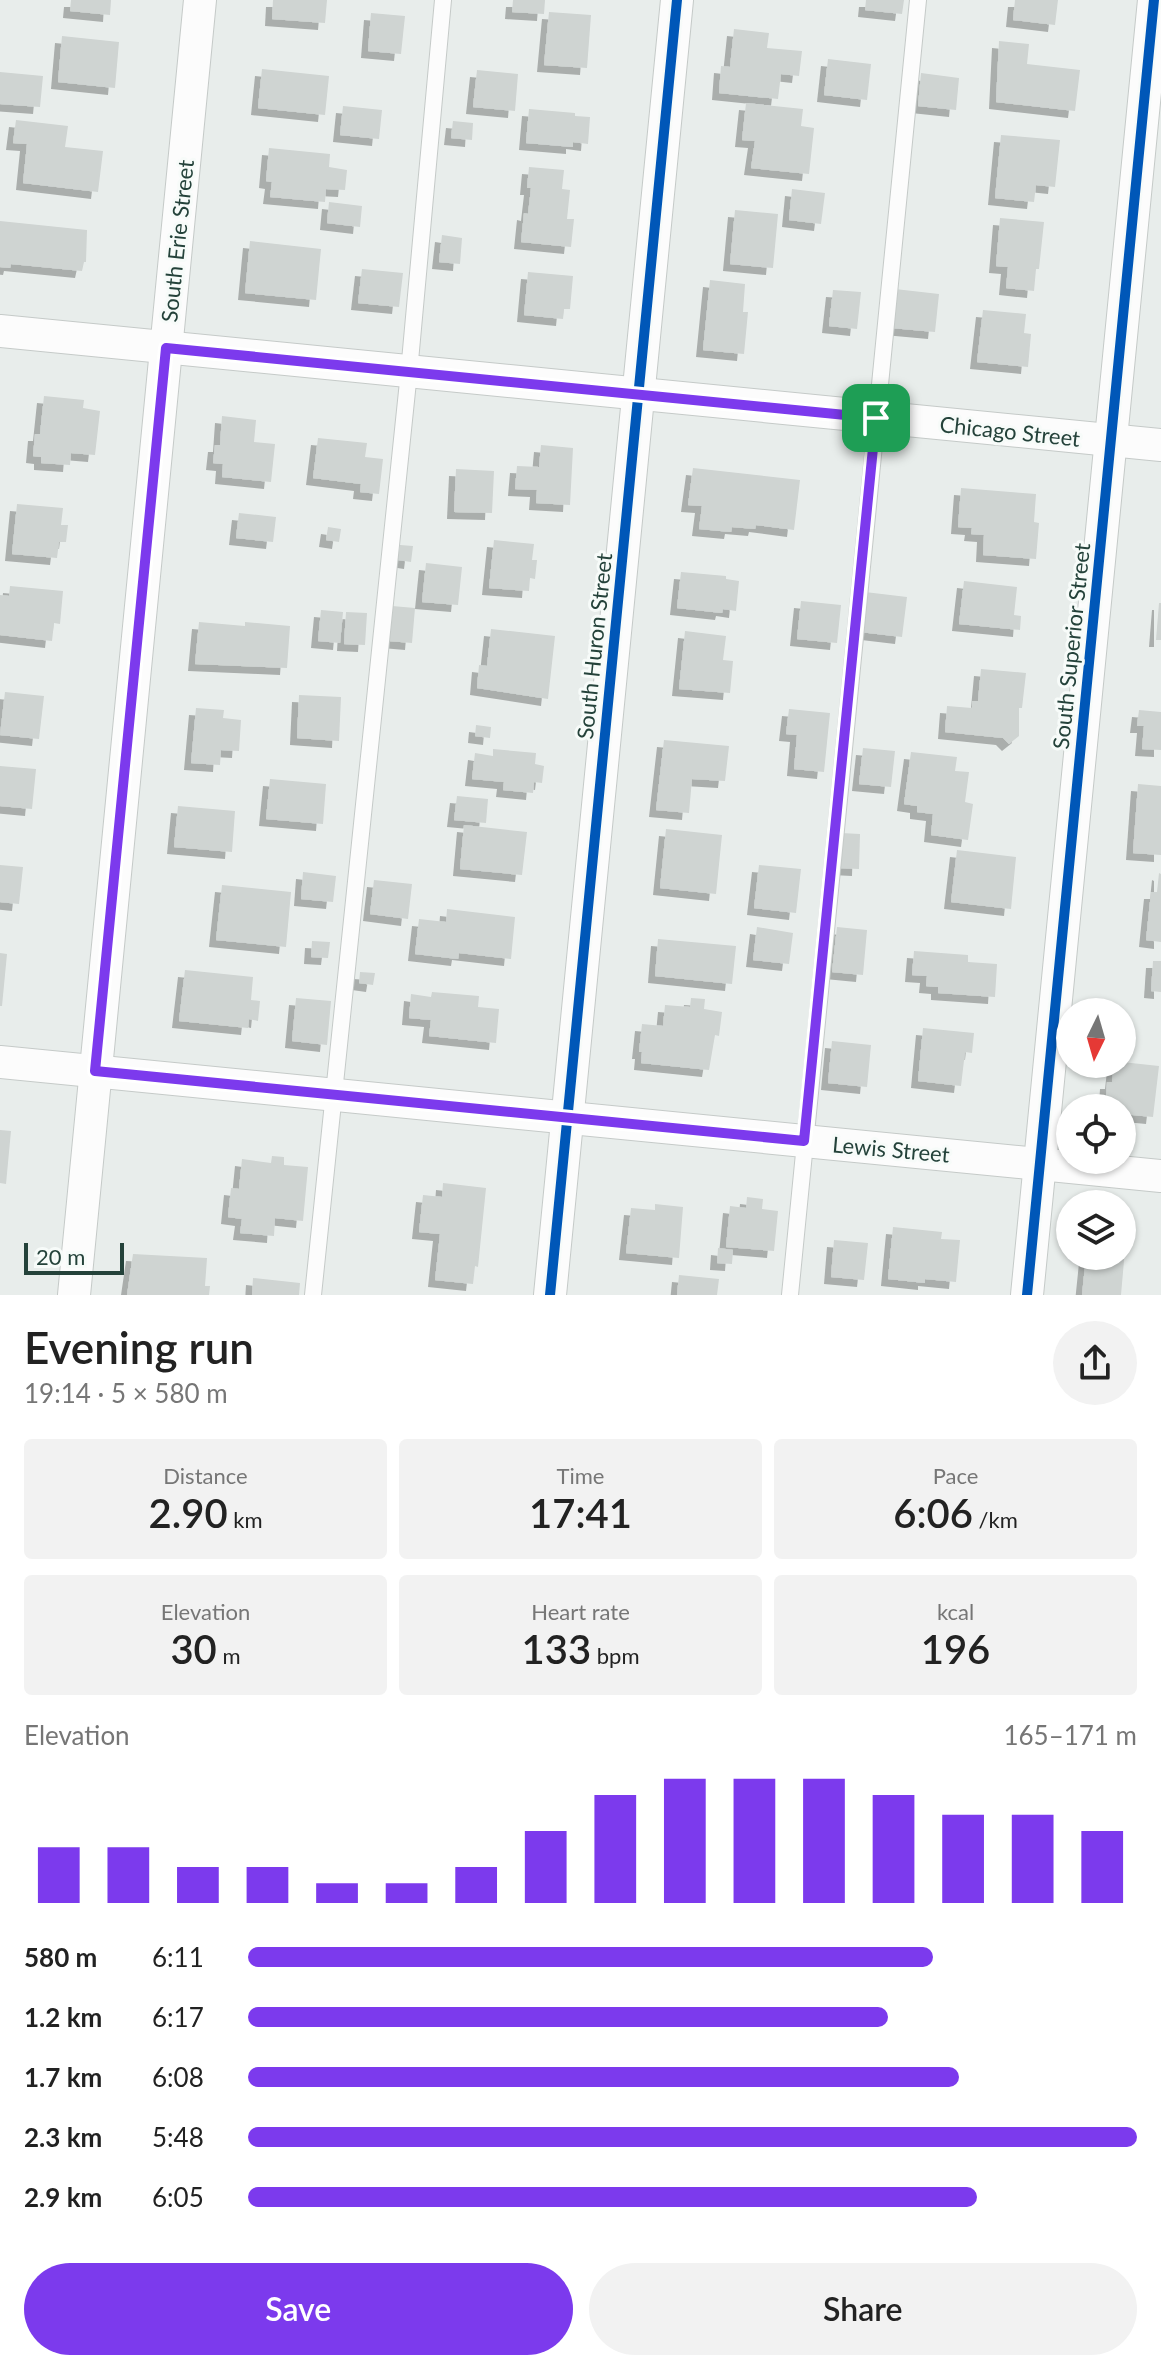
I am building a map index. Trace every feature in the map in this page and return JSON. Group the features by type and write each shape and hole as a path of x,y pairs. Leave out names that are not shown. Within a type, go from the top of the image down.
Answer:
{"street":[{"name":"South Erie Street","path":"74,1295 200,0"},
{"name":"South Huron Street","path":"550,1295 677,0"},
{"name":"South Superior Street","path":"1027,1295 1154,0"},
{"name":"Chicago Street","path":"0,331 1161,445"},
{"name":"Lewis Street","path":"0,1062 1161,1176"}],"lane":[{"path":"313,1295 409,372 443,0"},
{"path":"790,1295 918,0"}],"building":[{"path":"71,0 111,0 110,15 70,11"},
{"path":"273,0 327,0 325,23 272,19"},
{"path":"513,0 545,0 544,14 512,12"},
{"path":"866,0 904,0 902,14 865,10"},
{"path":"1015,0 1058,0 1055,25 1013,20"},
{"path":"549,12 591,15 587,68 544,65"},
{"path":"371,13 405,16 401,54 368,51"},
{"path":"734,29 769,33 767,48 802,51 799,76 781,74 778,99 719,93 721,66 730,67"},
{"path":"62,36 119,42 115,88 58,82"},
{"path":"999,41 1029,44 1027,64 1080,70 1075,111 996,102"},
{"path":"828,59 871,64 867,100 824,95"},
{"path":"262,69 329,76 325,115 258,108"},
{"path":"477,70 518,74 515,111 473,107"},
{"path":"0,72 43,76 40,107 0,104"},
{"path":"921,73 959,78 956,110 918,106"},
{"path":"746,103 803,109 801,126 814,128 809,174 751,168 755,141 742,140"},
{"path":"343,106 382,110 379,139 340,135"},
{"path":"529,109 590,117 588,144 573,142 573,147 526,143"},
{"path":"16,120 68,126 65,147 103,151 98,192 23,183 27,144 13,143"},
{"path":"453,121 473,123 472,140 451,138"},
{"path":"1001,135 1060,140 1055,187 1036,185 1034,202 995,198"},
{"path":"269,148 330,154 329,167 347,170 345,190 326,189 325,202 270,197 272,182 266,181"},
{"path":"529,167 564,170 562,189 570,190 567,219 574,219 571,247 521,242 531,188 527,188"},
{"path":"792,189 825,193 821,224 789,220"},
{"path":"329,202 362,206 360,227 327,223"},
{"path":"735,210 778,214 773,268 730,264"},
{"path":"1000,218 1044,222 1034,291 1006,288 1008,267 996,266"},
{"path":"0,221 87,230 86,262 82,271 11,264 10,268 0,267"},
{"path":"442,235 462,238 460,264 439,262"},
{"path":"250,241 321,249 316,300 245,293"},
{"path":"362,269 403,273 399,307 358,303"},
{"path":"528,272 573,276 570,309 564,309 563,319 524,315"},
{"path":"710,280 745,284 743,312 748,312 744,354 703,350"},
{"path":"895,289 939,294 935,332 891,328"},
{"path":"833,290 861,292 857,329 829,326"},
{"path":"983,310 1026,314 1024,333 1031,334 1028,367 977,362"},
{"path":"44,396 84,400 83,408 100,411 95,455 71,453 70,465 41,463 41,457 33,456 35,434 40,434"},
{"path":"222,416 256,420 254,442 275,444 271,482 222,477 223,464 213,463 215,445 220,445"},
{"path":"318,438 367,443 365,457 383,459 379,494 360,492 361,484 313,478"},
{"path":"541,445 573,448 570,505 536,503 537,490 515,489 517,466 539,467"},
{"path":"693,468 800,480 794,530 756,525 755,529 732,527 731,532 699,529 702,506 688,505"},
{"path":"456,469 494,471 492,513 454,512"},
{"path":"961,488 1036,494 1034,522 1039,523 1036,559 983,555 984,535 971,534 972,528 958,527"},
{"path":"17,504 63,508 61,525 68,525 66,542 59,542 57,558 12,554"},
{"path":"239,513 276,517 273,542 236,538"},
{"path":"328,527 341,529 339,542 326,540"},
{"path":"494,540 534,544 532,560 537,560 535,579 530,578 529,591 489,588"},
{"path":"400,545 413,546 411,562 398,560"},
{"path":"426,563 462,567 458,605 422,602"},
{"path":"681,572 726,576 726,579 739,581 736,611 723,609 722,613 677,608"},
{"path":"964,581 1017,587 1014,615 1021,616 1020,630 959,624"},
{"path":"10,586 63,591 60,624 54,623 52,641 0,635 0,595 9,596"},
{"path":"865,592 907,597 902,637 860,632"},
{"path":"801,601 841,605 837,643 797,639"},
{"path":"1159,603 1161,640 1156,640"},
{"path":"392,606 415,608 412,643 389,641"},
{"path":"321,610 343,612 340,643 318,641"},
{"path":"346,612 367,613 365,645 344,644"},
{"path":"199,622 290,626 287,668 195,664"},
{"path":"491,629 555,636 548,699 477,688 479,665 487,666"},
{"path":"685,631 726,636 723,660 733,661 730,693 679,689"},
{"path":"981,669 1026,673 1022,708 1019,708 1019,736 1009,744 1003,738 945,732 947,706 972,708 972,701 978,701"},
{"path":"5,692 44,696 39,739 0,735"},
{"path":"299,695 341,697 339,741 297,738"},
{"path":"196,708 224,710 223,718 241,720 239,751 221,750 220,765 191,763"},
{"path":"789,709 830,713 824,772 794,769 797,735 786,734"},
{"path":"1139,710 1161,712 1161,750 1142,749 1144,726 1137,726"},
{"path":"476,725 491,727 490,738 475,736"},
{"path":"664,740 729,746 725,781 692,779 689,813 656,810"},
{"path":"863,748 895,751 891,787 859,784"},
{"path":"493,749 536,753 535,764 544,766 542,783 534,782 533,793 503,790 504,782 472,779 475,753 493,756"},
{"path":"911,752 957,757 955,771 969,772 965,802 973,804 968,840 931,835 933,814 917,812 917,806 904,804"},
{"path":"0,766 36,769 32,809 0,806"},
{"path":"270,779 326,784 323,824 266,819"},
{"path":"1138,784 1161,786 1161,855 1133,853"},
{"path":"457,796 488,799 486,823 454,820"},
{"path":"178,806 235,811 232,852 174,847"},
{"path":"464,825 527,832 522,875 460,869"},
{"path":"666,829 722,835 716,894 660,888"},
{"path":"841,833 860,834 859,869 839,868"},
{"path":"957,850 1016,857 1011,909 951,902"},
{"path":"0,865 23,867 19,904 0,902"},
{"path":"759,865 801,869 796,913 754,908"},
{"path":"303,872 336,876 333,902 301,899"},
{"path":"1159,873 1161,942 1146,940 1151,892 1157,892"},
{"path":"374,880 412,884 408,919 370,914"},
{"path":"222,885 291,892 286,947 216,940"},
{"path":"447,909 515,917 511,959 459,953 458,959 415,954 419,919 446,922"},
{"path":"757,927 793,933 789,964 753,960"},
{"path":"837,927 867,930 863,975 832,972"},
{"path":"658,939 736,946 732,984 655,976"},
{"path":"312,941 330,942 328,958 311,957"},
{"path":"914,951 968,955 968,962 997,964 995,997 938,993 938,987 926,986 927,976 912,975"},
{"path":"0,953 7,954 2,1006 0,1006"},
{"path":"1153,961 1161,961 1161,992 1151,991"},
{"path":"185,970 253,977 251,1000 260,1001 258,1021 249,1019 248,1028 179,1021"},
{"path":"360,972 375,973 373,985 359,983"},
{"path":"432,992 479,996 478,1007 499,1009 496,1043 429,1036 431,1020 409,1018 411,994 431,997"},
{"path":"296,998 331,1001 327,1045 292,1041"},
{"path":"691,998 705,999 704,1009 722,1012 709,1070 641,1063 642,1024 663,1026 665,1005 690,1007"},
{"path":"923,1028 974,1033 972,1053 965,1052 961,1086 918,1081"},
{"path":"832,1041 871,1045 867,1087 828,1083"},
{"path":"1136,1064 1159,1066 1153,1117 1136,1115 1136,1094 1106,1094 1107,1082 1112,1082 1112,1078 1136,1078"},
{"path":"0,1130 11,1131 6,1184 0,1183"},
{"path":"272,1156 284,1157 284,1165 308,1167 303,1221 275,1218 274,1236 240,1233 242,1219 228,1217 231,1188 239,1189 242,1159 271,1163"},
{"path":"443,1183 486,1188 478,1267 475,1266 473,1284 435,1280 440,1234 419,1232 423,1195 442,1197"},
{"path":"747,1197 763,1199 762,1209 778,1211 774,1251 726,1247 730,1206 746,1208"},
{"path":"655,1204 683,1207 679,1258 626,1253 631,1208 655,1210"},
{"path":"893,1227 942,1232 941,1239 960,1240 956,1282 888,1279"},
{"path":"834,1240 868,1243 864,1280 831,1277"},
{"path":"718,1248 733,1250 732,1264 717,1263"},
{"path":"133,1254 207,1258 205,1286 210,1286 209,1295 127,1295"},
{"path":"1085,1270 1123,1270 1121,1295 1082,1295"},
{"path":"679,1275 719,1279 717,1295 677,1295"},
{"path":"253,1278 300,1283 299,1295 252,1295"}],"cycle path":[{"path":"550,1295 677,0"},
{"path":"1027,1295 1154,0"}],"route":[{"path":"166,348 876,418 804,1141 95,1071 166,348"}]}
